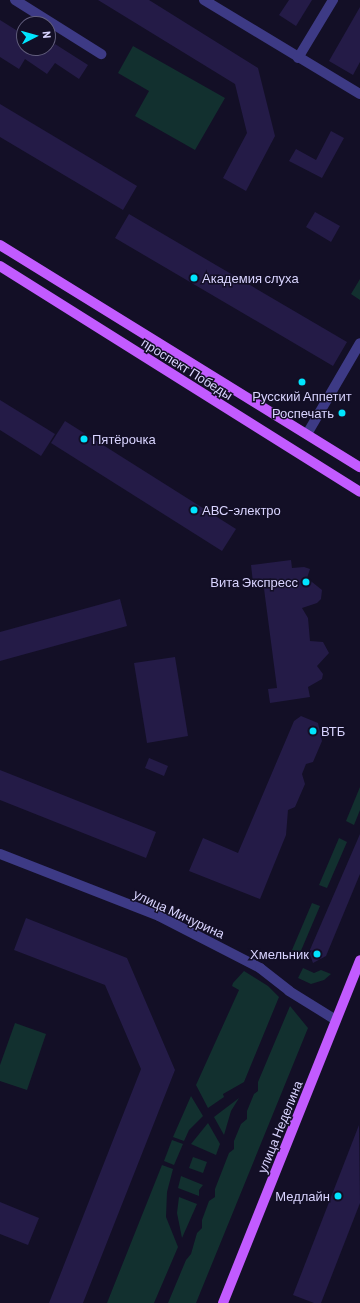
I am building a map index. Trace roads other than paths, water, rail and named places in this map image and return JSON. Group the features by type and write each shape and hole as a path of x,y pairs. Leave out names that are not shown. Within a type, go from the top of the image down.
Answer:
{"main road":[{"name":"проспект Победы","path":"0,245 360,467"},
{"name":"проспект Победы","path":"0,266 360,492"},
{"name":"улица Неделина","path":"223,1303 360,960"}],"street":[{"path":"15,0 102,54"},
{"path":"204,0 360,94"},
{"path":"298,58 333,0"},
{"path":"307,434 360,344"},
{"name":"улица Мичурина","path":"0,854 159,916 260,968 289,991 336,1020"}],"place":[{"name":"Академия слуха","path":"194,278"},
{"name":"Русский Аппетит","path":"302,382"},
{"name":"Роспечать","path":"342,413"},
{"name":"Пятёрочка","path":"84,439"},
{"name":"АВС-электро","path":"194,510"},
{"name":"Вита Экспресс","path":"306,582"},
{"name":"ВТБ","path":"313,731"},
{"name":"Хмельник","path":"317,954"},
{"name":"Медлайн","path":"338,1196"}]}
